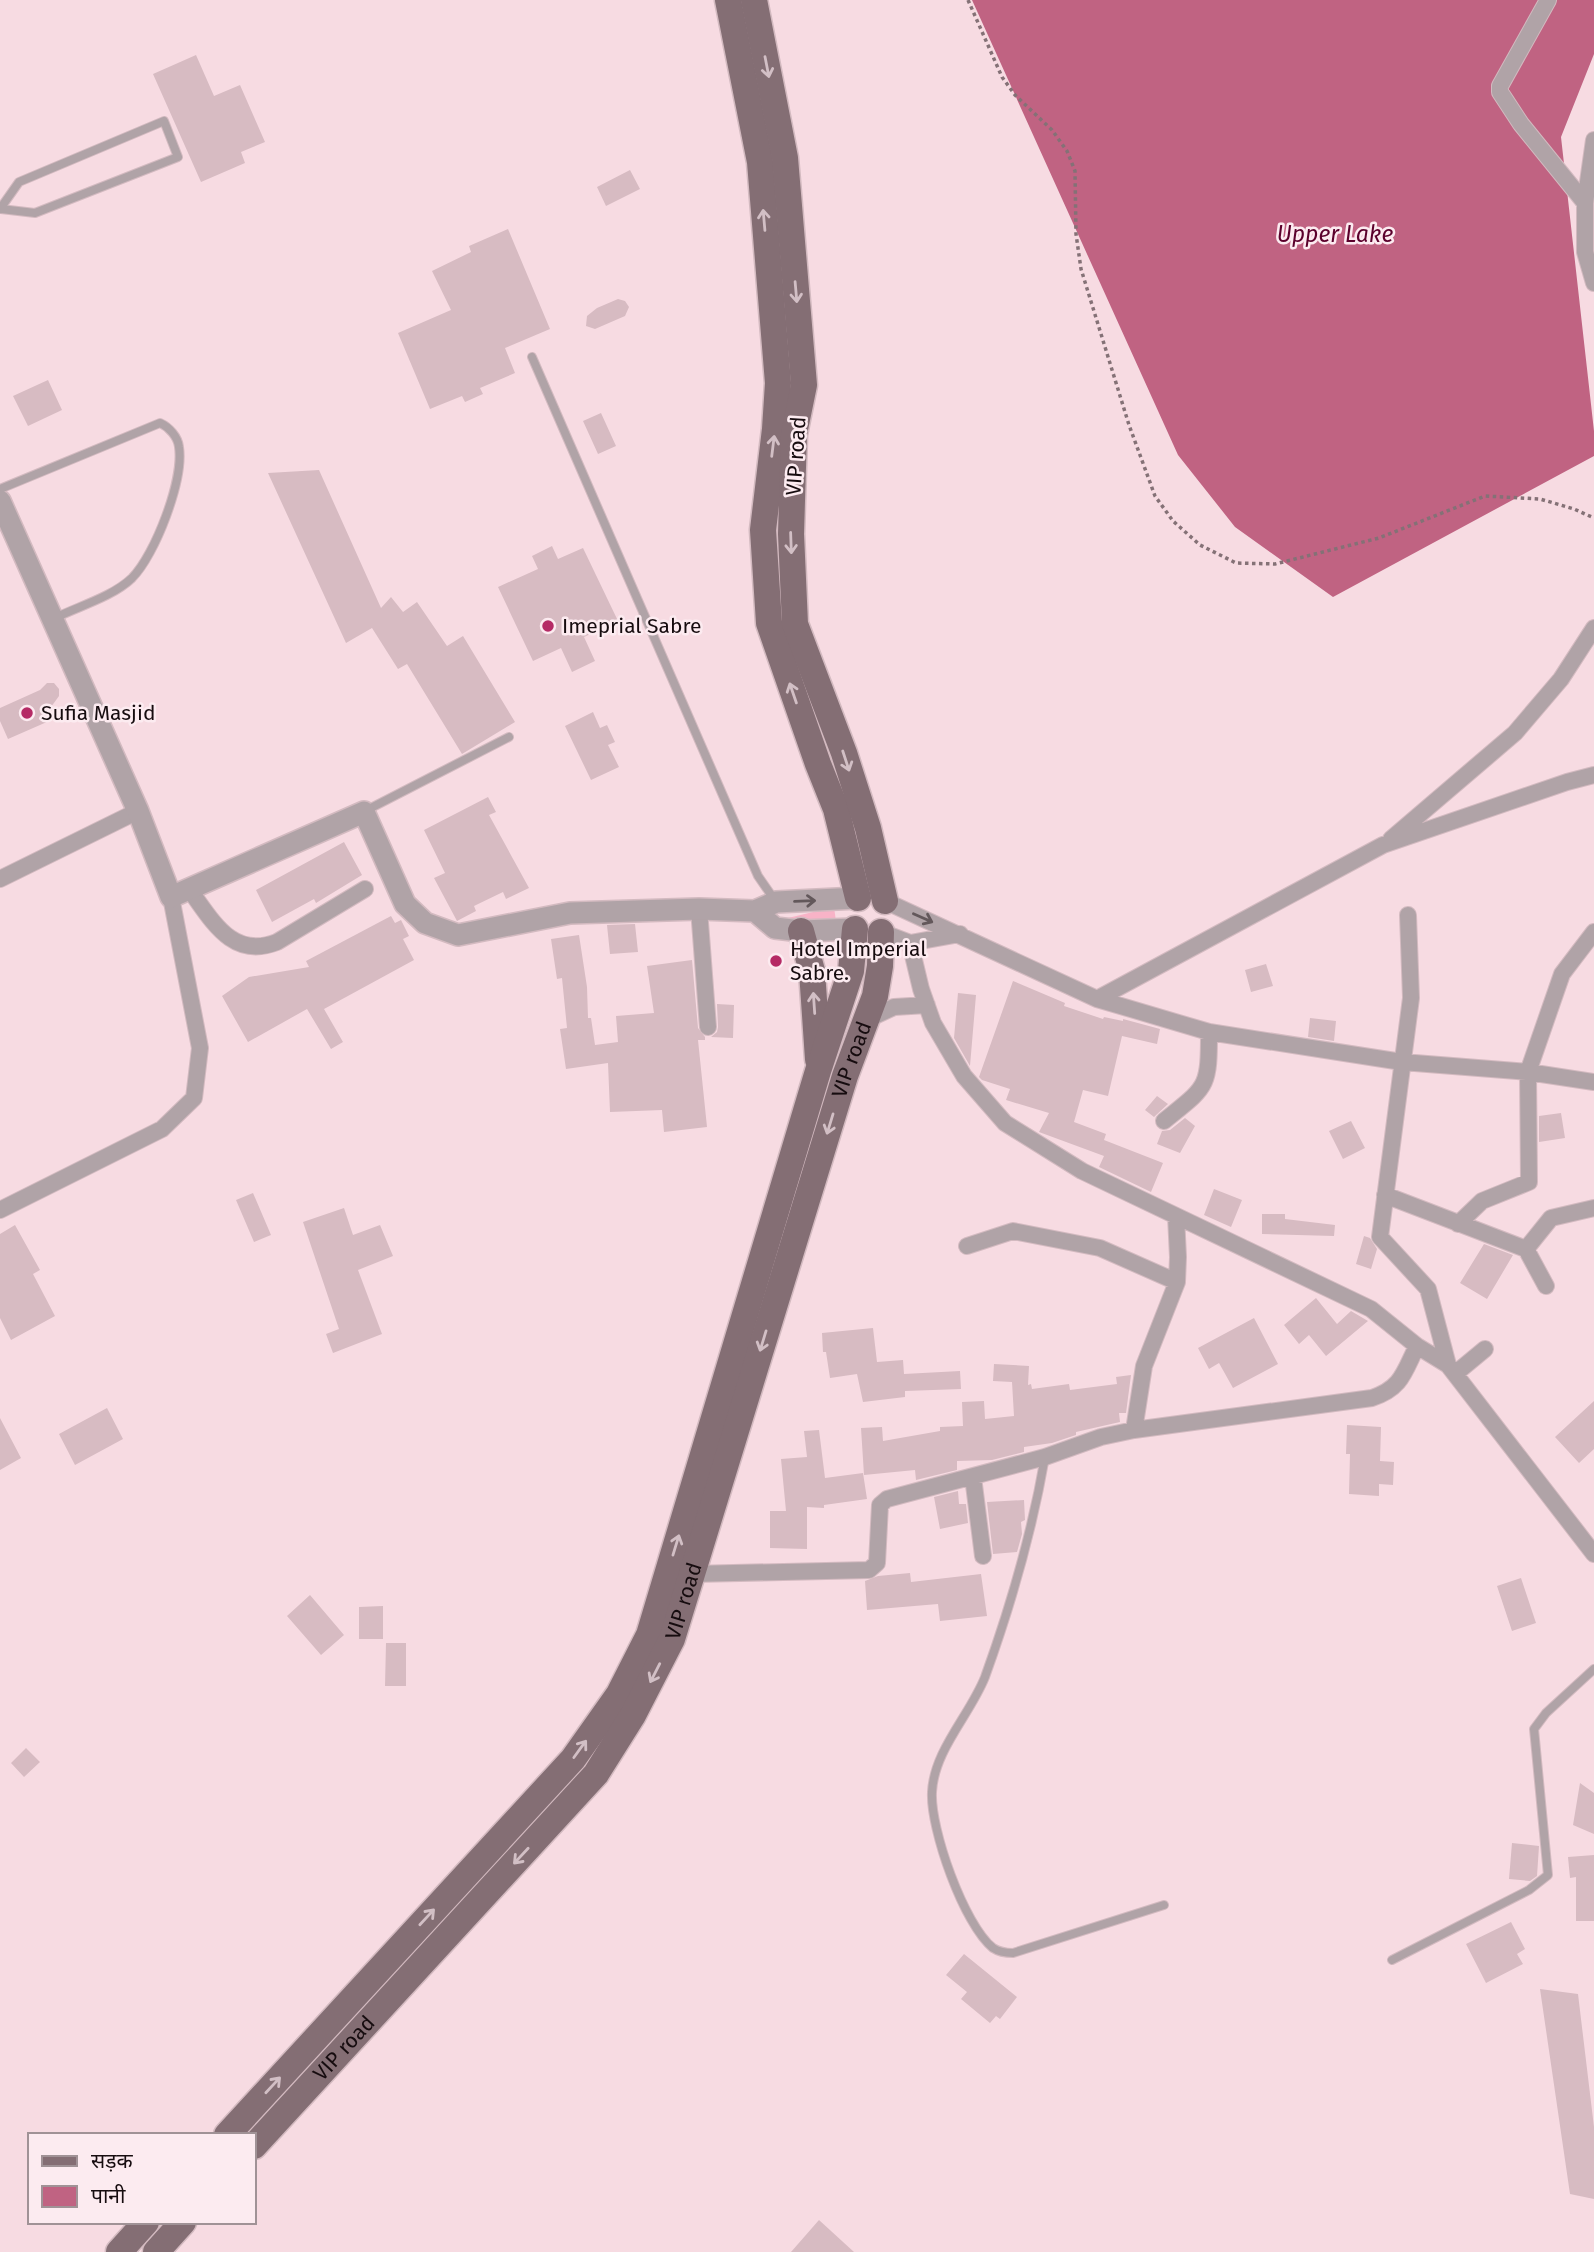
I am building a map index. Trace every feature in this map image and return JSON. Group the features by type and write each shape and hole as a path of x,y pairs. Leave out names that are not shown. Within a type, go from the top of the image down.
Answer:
{"main road":[{"name":"VIP road","path":"727,0 760,162 778,383 764,530 769,624 836,810 858,898"},
{"name":"VIP road","path":"754,0 785,158 804,385 794,434 791,534 794,624 848,765 868,828 886,901"},
{"path":"874,894 886,901 889,921 868,930 852,923 850,911 858,898 874,894"},
{"name":"VIP road","path":"256,2144 596,1774 633,1715 672,1639 845,1076 875,996 880,966 868,930"},
{"name":"VIP road","path":"229,2133 573,1759 619,1694 649,1635 818,1071 851,971 868,930"},
{"path":"801,931 812,971 818,1071"},
{"path":"118,2252 144,2224"},
{"path":"156,2252 181,2224"}],"street":[{"path":"1548,0 1500,86 1500,92 1521,124 1585,203"},
{"path":"1594,140 1585,203 1585,251 1594,283"},
{"path":"0,501 138,811 180,893 200,1048 194,1098 162,1129 0,1210"},
{"path":"1383,845 1515,733 1561,679 1594,628"},
{"path":"1097,999 1383,845 1594,775"},
{"path":"0,879 138,811"},
{"path":"180,893 364,812 405,904 425,923 458,935 570,913 699,909 755,911 776,902 858,898"},
{"path":"180,893 229,938 245,947 265,947 365,889"},
{"path":"886,901 1097,999 1209,1032 1402,1062 1528,1072 1594,1082"},
{"path":"699,909 708,1027"},
{"path":"755,911 775,929 868,930 910,943 960,934"},
{"path":"1408,915 1411,998 1380,1237 1428,1289 1452,1369"},
{"path":"1458,1224 1482,1201 1529,1182 1528,1072 1562,974 1594,932"},
{"path":"910,943 933,1023 964,1076 1005,1123 1082,1171 1371,1310 1452,1369 1594,1554"},
{"path":"866,1020 894,1007 927,1006"},
{"path":"1164,1121 1196,1095 1206,1083 1209,1032"},
{"path":"1385,1195 1526,1249 1546,1286"},
{"path":"1526,1249 1551,1218 1594,1208"},
{"path":"1134,1430 1143,1366 1177,1282 1176,1216"},
{"path":"967,1246 1013,1231 1100,1248 1177,1282"},
{"path":"692,1574 869,1570 877,1563 880,1505 883,1502 1045,1457 1101,1437 1134,1430 1372,1398 1388,1393 1398,1384 1417,1346"},
{"path":"1452,1369 1485,1349"},
{"path":"973,1477 983,1556"}],"lane":[{"path":"165,122 178,157 35,213 0,209 19,182 165,122"},
{"path":"532,357 758,876 776,902"},
{"path":"0,489 160,423 167,426 179,446 167,516 147,558 131,579 52,619"},
{"path":"364,812 509,737"},
{"path":"1045,1457 1024,1558 984,1678 973,1703 945,1750 937,1771 932,1792 941,1847 965,1908 993,1948 1003,1953 1013,1953 1164,1905"},
{"path":"1392,1960 1529,1891 1548,1875 1534,1728 1546,1713 1592,1673"}],"path":[{"path":"968,0 1002,78 1015,95 1052,130 1068,151 1074,171 1076,234 1081,268 1129,425 1155,496 1173,521 1200,545 1236,563 1275,564 1380,538 1485,496 1540,499 1594,518"}],"shaded area":[{"path":"834,907 838,936 787,922 788,918"}],"water":[{"name":"Upper Lake","path":"972,0 1594,0 1594,54 1561,137 1594,431 1594,456 1333,597 1235,527 1178,455"}],"building":[{"path":"196,55 214,96 240,85 265,142 241,152 245,163 201,182 153,74"},
{"path":"630,170 640,189 606,206 597,187"},
{"path":"508,229 550,329 505,348 515,373 480,388 483,394 465,402 462,396 430,409 398,333 451,310 432,271 471,252 469,246"},
{"path":"618,299 625,301 629,307 625,316 595,329 586,326 587,316 597,308"},
{"path":"48,380 62,410 28,426 13,396"},
{"path":"601,413 616,446 598,454 583,421"},
{"path":"319,470 381,608 391,597 403,612 417,602 447,646 463,636 515,722 462,754 407,664 398,669 372,628 346,643 268,473"},
{"path":"552,546 558,559 583,548 618,621 584,637 595,661 572,672 561,648 533,661 498,587 538,569 532,556"},
{"name":"Sufia Masjid","path":"47,683 54,683 59,689 59,696 51,707 56,718 8,739 0,721 0,708 40,690"},
{"path":"593,712 600,728 607,725 615,742 608,745 619,767 591,780 565,726"},
{"path":"488,797 496,812 489,815 529,888 506,899 503,892 474,906 476,911 457,921 434,878 445,873 424,830"},
{"path":"344,842 362,875 316,903 314,899 272,922 256,890"},
{"path":"391,916 395,923 401,920 409,936 403,939 414,960 324,1009 343,1042 331,1049 307,1009 248,1042 222,996 249,977 309,967 306,961"},
{"path":"635,924 638,952 610,954 607,925"},
{"path":"579,935 587,987 588,1018 591,1018 595,1045 618,1042 616,1016 654,1013 647,966 692,960 698,1028 705,1037 705,1040 698,1040 707,1127 664,1132 662,1110 610,1112 608,1063 566,1069 560,1029 567,1028 562,978 557,979 551,939"},
{"path":"1266,964 1273,986 1251,992 1245,970"},
{"path":"1013,981 1065,1003 1064,1006 1103,1019 1123,1019 1160,1029 1157,1044 1122,1036 1108,1096 1083,1090 1074,1122 1106,1134 1104,1140 1163,1163 1151,1192 1099,1167 1104,1156 1039,1132 1049,1113 1006,1100 1010,1089 979,1077"},
{"path":"958,993 976,995 970,1066 954,1038"},
{"path":"717,1004 734,1005 733,1038 711,1037 718,1027"},
{"path":"1310,1018 1336,1021 1334,1041 1308,1037"},
{"path":"1157,1096 1168,1104 1154,1117 1145,1110"},
{"path":"1561,1113 1565,1138 1539,1142 1539,1116"},
{"path":"1185,1118 1195,1126 1180,1153 1157,1144 1162,1131 1170,1130"},
{"path":"1351,1121 1365,1148 1343,1159 1329,1131"},
{"path":"1214,1189 1242,1200 1231,1227 1204,1215"},
{"path":"253,1193 271,1235 254,1242 236,1200"},
{"path":"344,1208 353,1235 380,1225 393,1256 358,1270 382,1334 333,1353 326,1334 339,1329 303,1222"},
{"path":"1262,1214 1285,1214 1285,1219 1335,1225 1334,1236 1262,1234"},
{"path":"15,1225 40,1270 33,1274 55,1316 11,1340 0,1318 0,1234"},
{"path":"1364,1236 1370,1238 1377,1249 1371,1269 1356,1264"},
{"path":"1484,1244 1513,1255 1487,1299 1460,1283"},
{"path":"1316,1298 1337,1324 1351,1311 1368,1321 1326,1356 1309,1335 1299,1344 1284,1325"},
{"path":"1254,1318 1278,1364 1233,1388 1219,1363 1209,1369 1198,1348"},
{"path":"873,1328 877,1362 903,1360 904,1374 960,1371 961,1389 905,1391 905,1397 863,1402 857,1374 830,1378 826,1352 823,1352 822,1333"},
{"path":"994,1364 1029,1366 1028,1385 1031,1384 1032,1389 1069,1384 1070,1390 1117,1384 1116,1377 1131,1375 1126,1413 1119,1413 1120,1422 1076,1432 1076,1435 1052,1443 1024,1447 1024,1452 992,1460 957,1461 957,1470 916,1480 915,1470 864,1475 861,1428 882,1427 883,1441 940,1431 940,1427 963,1426 962,1402 984,1401 985,1419 1014,1416 1012,1382 993,1381"},
{"path":"1594,1401 1594,1449 1579,1463 1555,1437"},
{"path":"107,1408 123,1439 75,1465 59,1434"},
{"path":"0,1418 21,1458 0,1470"},
{"path":"1347,1425 1381,1427 1380,1461 1394,1462 1393,1485 1379,1484 1379,1496 1349,1494 1350,1454 1346,1454"},
{"path":"819,1430 825,1478 863,1473 867,1499 824,1505 824,1508 807,1507 807,1549 770,1548 770,1511 786,1511 781,1459 807,1457 804,1431"},
{"path":"958,1491 959,1504 966,1504 968,1523 940,1529 934,1497"},
{"path":"1024,1500 1025,1520 1021,1522 1022,1534 1017,1552 993,1554 987,1502"},
{"path":"910,1573 911,1582 981,1574 987,1616 940,1621 938,1604 867,1610 865,1581 878,1576"},
{"path":"1521,1578 1536,1623 1512,1631 1497,1586"},
{"path":"310,1595 344,1635 321,1655 287,1616"},
{"path":"383,1606 383,1639 359,1639 359,1607"},
{"path":"386,1643 406,1643 406,1686 385,1686"},
{"path":"26,1748 40,1762 24,1777 11,1763"},
{"path":"1580,1783 1594,1793 1594,1834 1573,1825"},
{"path":"1512,1843 1539,1846 1537,1876 1530,1881 1509,1879"},
{"path":"1594,1855 1594,1921 1576,1921 1576,1877 1570,1878 1568,1857"},
{"path":"1511,1922 1525,1949 1517,1954 1523,1964 1486,1983 1466,1944"},
{"path":"964,1954 1017,1997 1000,2019 996,2016 990,2023 961,1999 967,1992 946,1975"},
{"path":"1540,1989 1578,1994 1594,2127 1594,2199 1570,2194"},
{"path":"819,2220 854,2252 791,2252"}],"place":[{"name":"Imeprial Sabre","path":"548,626"},
{"name":"Sufia Masjid","path":"27,713"},
{"name":"Hotel Imperial Sabre.","path":"776,961"}]}
